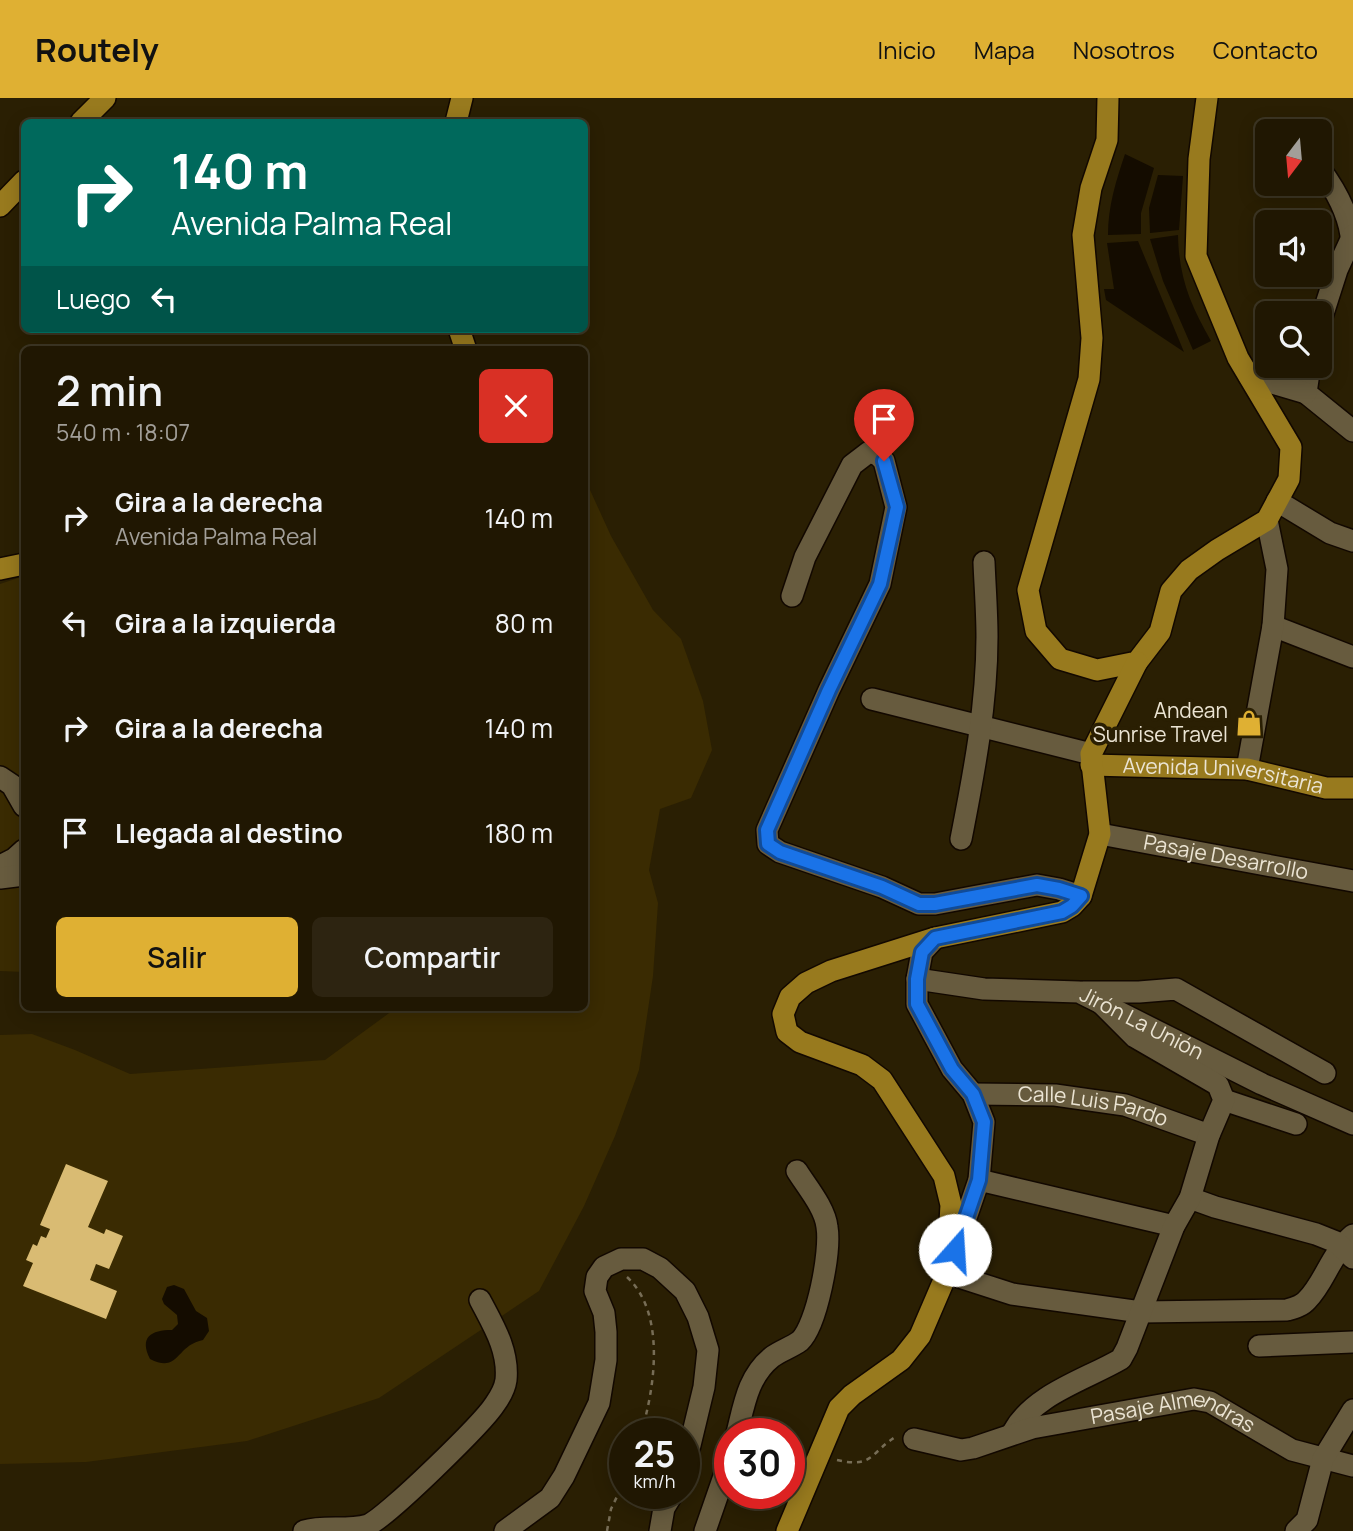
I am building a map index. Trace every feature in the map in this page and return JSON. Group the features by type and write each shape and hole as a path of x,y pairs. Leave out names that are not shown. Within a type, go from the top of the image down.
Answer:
{"main road":[{"path":"84,119 105,98"},
{"path":"457,119 462,98"},
{"path":"1108,98 1107,140 1091,188 1083,235 1092,338 1089,379 1028,590 1036,631 1060,659 1097,670 1137,662"},
{"path":"787,1531 839,1408 852,1395 901,1360 920,1336 947,1273 951,1205 944,1176 882,1080 862,1065 800,1042 787,1032 783,1014 790,996 806,983 831,971 935,938 1062,912 1072,906 1081,896 1100,834 1091,760 1137,662 1160,632 1171,591 1189,570 1272,511 1289,479 1291,447 1238,358 1196,256 1199,159 1207,98"},
{"path":"0,206 21,184"},
{"path":"0,569 21,565"},
{"name":"Avenida Universitaria","path":"1091,760 1247,769 1326,788 1353,788"}],"street":[{"path":"1327,301 1352,235 1348,215 1332,185"},
{"path":"1249,376 1306,393 1353,431"},
{"path":"1306,393 1308,378"},
{"path":"792,596 805,557 852,465 869,452 878,455 884,461 897,507 880,584 767,830 768,844 780,852 882,887 919,904 935,904 1037,885 1081,896"},
{"path":"1247,769 1273,626 1277,569 1272,511 1353,541"},
{"path":"961,839 980,726 987,638 984,562"},
{"path":"1273,626 1353,657"},
{"path":"872,699 980,726 1091,760"},
{"path":"0,777 12,785 21,801"},
{"name":"Pasaje Desarrollo","path":"1100,834 1353,881"},
{"path":"0,866 21,853"},
{"path":"0,878 21,874"},
{"path":"935,938 922,952 917,979 917,1004 952,1069 973,1094 984,1122 979,1180 947,1273 1012,1294 1141,1312 1287,1310 1308,1300 1349,1247 1316,1234 1190,1198"},
{"name":"Jirón La Unión","path":"917,979 984,989 1079,992 1262,1084 1353,1124"},
{"path":"1079,992 1176,989 1325,1073"},
{"path":"914,1439 961,1450 1013,1432 1019,1422 1042,1401 1121,1359 1127,1349 1174,1226 1190,1198 1209,1135 1224,1100 1218,1085 1135,1037 1101,1003"},
{"name":"Calle Luis Pardo","path":"973,1094 1020,1093 1125,1105 1209,1135"},
{"path":"1224,1100 1296,1124"},
{"path":"741,1418 748,1389 761,1366 775,1354 800,1340 811,1324 819,1298 827,1227 819,1206 797,1171"},
{"path":"979,1180 1174,1226"},
{"path":"505,1531 550,1497 564,1476 599,1402 606,1360 606,1332 604,1313 595,1291 597,1277 604,1267 621,1259 643,1259 660,1268 685,1291 698,1317 708,1350 704,1387 697,1418"},
{"path":"304,1531 370,1524 390,1510 479,1424 496,1403 506,1383 506,1364 501,1340 480,1300"},
{"path":"1259,1346 1353,1342"},
{"name":"Pasaje Almendras","path":"1013,1432 1194,1399 1210,1402 1292,1450 1353,1466"},
{"path":"1296,1531 1307,1520 1324,1459 1353,1410"},
{"path":"705,1531 714,1505"},
{"path":"660,1531 664,1509"}],"path":[{"path":"624,1275 635,1284 647,1309 654,1352 653,1382 645,1418"},
{"path":"819,1455 846,1462 863,1461 873,1458 884,1443 899,1435 914,1439"},
{"path":"607,1531 611,1509"}],"shaded area":[{"path":"1125,154 1154,168 1141,213 1141,234 1108,235 1111,204"},
{"path":"1158,175 1183,176 1179,230 1150,233 1149,208"},
{"path":"1178,235 1183,278 1197,315 1211,341 1193,350 1163,281 1150,239"},
{"path":"1138,241 1184,352 1106,300 1104,289 1114,289 1107,243"},
{"path":"588,486 611,536 653,610 681,639 703,701 712,750 691,798 660,809 649,870 658,903 653,976 639,1070 615,1136 584,1206 539,1291 379,1398 247,1441 86,1462 0,1464 0,1035 32,1034 130,1074 325,1060 392,1011 588,1011"},
{"path":"21,577 21,972 0,971 0,584"},
{"path":"174,1285 184,1289 196,1311 207,1318 209,1331 203,1340 187,1347 172,1361 159,1363 150,1359 146,1345 153,1333 172,1330 178,1324 177,1315 162,1299 167,1287"}],"building":[{"path":"66,1164 108,1181 88,1227 104,1234 106,1229 123,1236 109,1269 96,1264 90,1280 117,1291 106,1319 23,1286 33,1263 26,1260 33,1244 37,1246 41,1236 46,1238 50,1229 40,1225"}],"place":[{"name":"Andean Sunrise Travel","path":"1249,723"}],"route":[{"path":"884,461 897,507 880,584 767,830 768,844 780,852 882,887 919,904 935,904 1037,885 1081,896 1062,912 935,938 922,952 917,979 917,1004 952,1069 973,1094 984,1122 979,1180 955,1250"}]}
